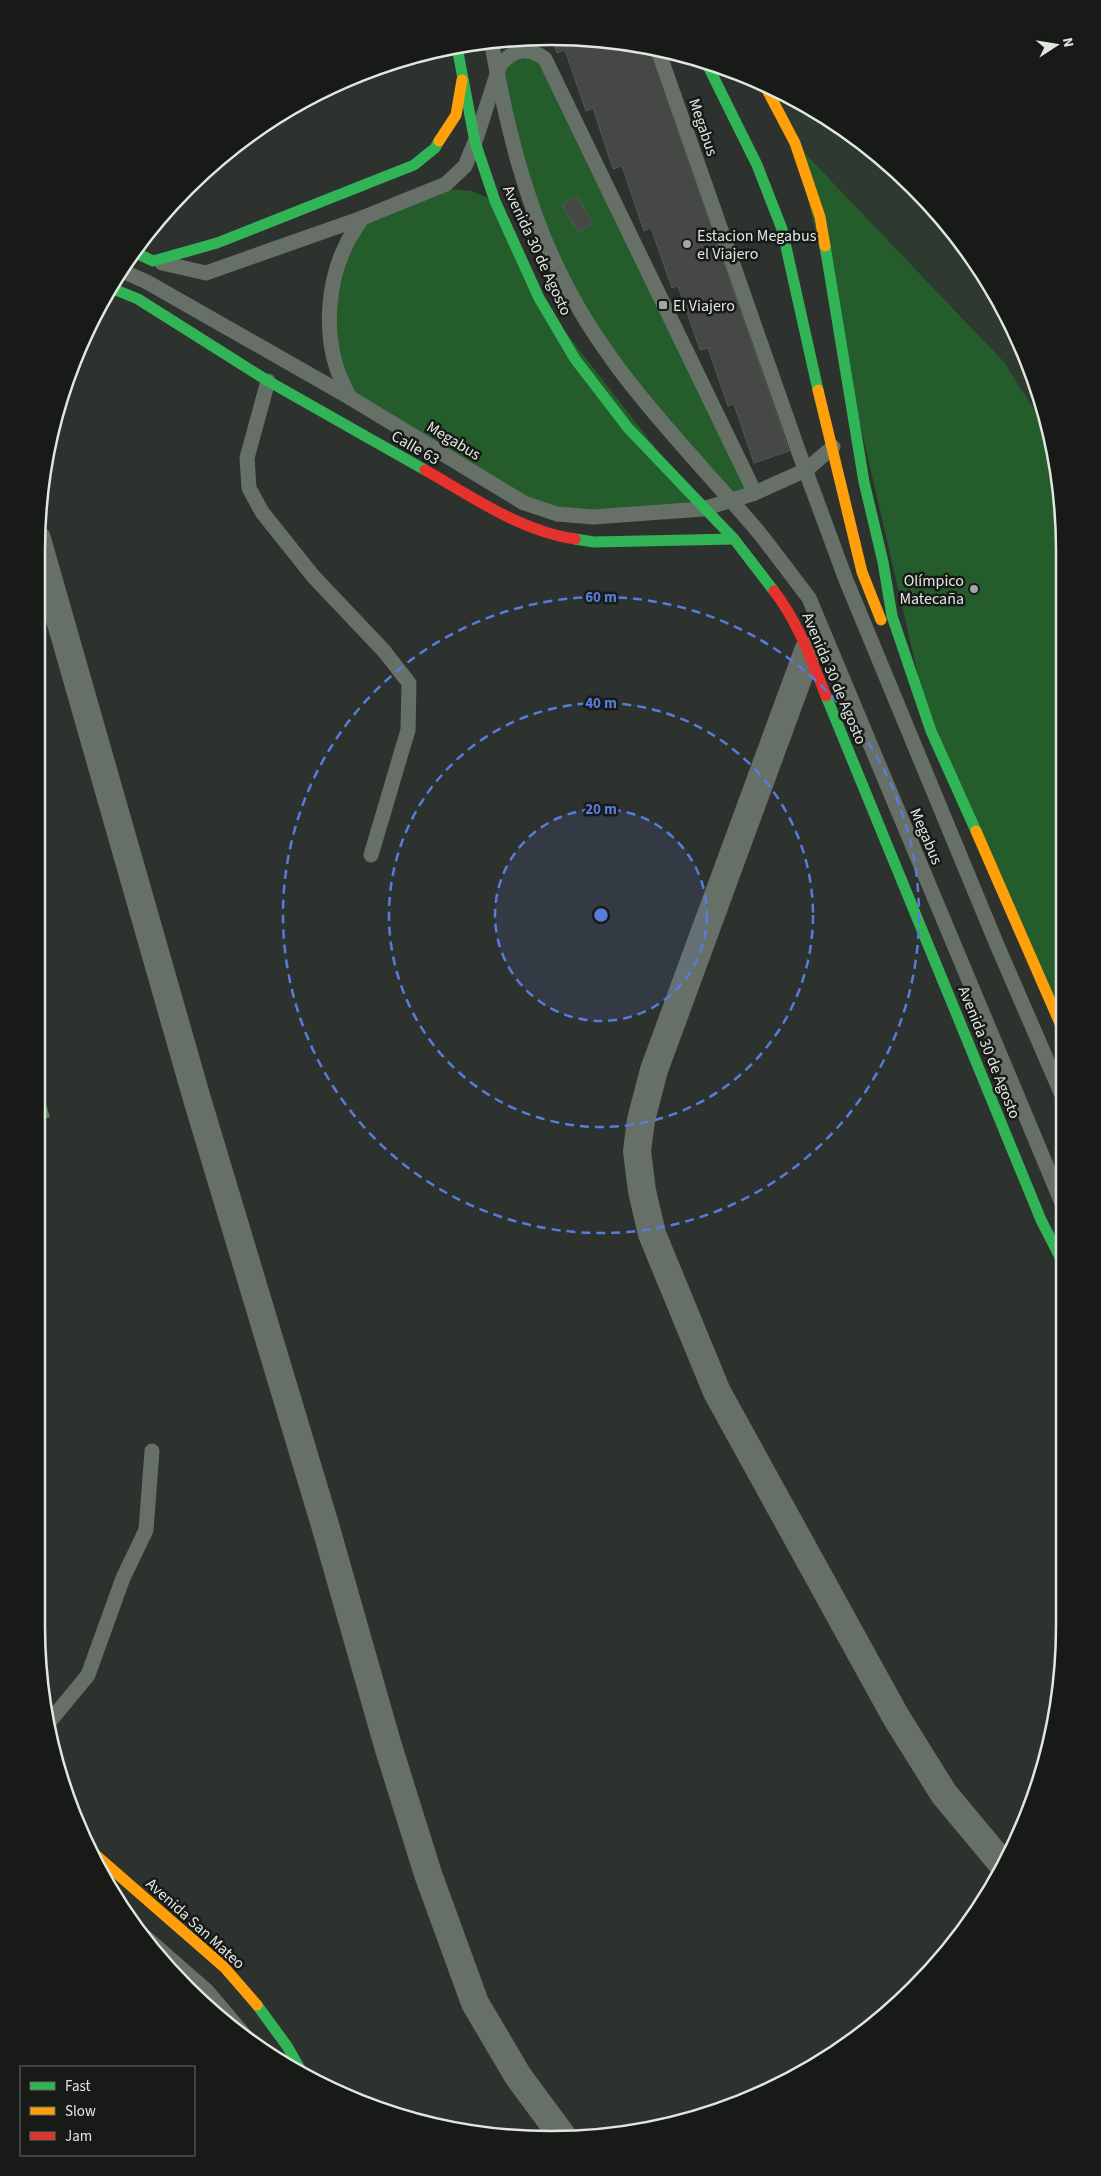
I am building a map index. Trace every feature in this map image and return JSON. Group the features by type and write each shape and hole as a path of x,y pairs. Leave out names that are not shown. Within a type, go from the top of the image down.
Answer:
{"main road":[{"name":"Avenida 30 de Agosto","path":"458,54 475,142 495,201 539,298 575,360 628,428 734,539 787,608 808,651 1037,1211 1056,1251"},
{"path":"711,71 757,165 782,230 831,449 862,572 881,620 1018,924 1056,1014"},
{"path":"141,255 153,260 217,243 414,165 435,148 456,115 462,78"},
{"path":"770,95 795,143 820,217 864,482 883,562 892,616 931,731"},
{"name":"Calle 63","path":"118,290 138,298 268,381 520,524 553,536 594,542 734,539"},
{"name":"Avenida San Mateo","path":"105,1863 224,1967 259,2008 287,2046 296,2062"}],"street":[{"path":"45,567 197,1099 428,1874 475,2002 518,2076 558,2131"},
{"path":"808,651 654,1070 641,1120 637,1150 642,1190 652,1234 717,1392 896,1717 944,1794 998,1859"}],"lane":[{"name":"Megabus","path":"493,48 505,115 525,185 545,240 566,285 593,332 638,393 729,501 756,529 809,598 829,642 873,755 1056,1190"},
{"path":"153,260 206,273 362,218 446,184 465,166 498,76 500,65 507,57 516,52 531,51 545,59 755,492"},
{"name":"Megabus","path":"661,58 846,580 997,945 1056,1081"},
{"path":"349,397 337,368 330,337 330,306 335,275 346,245 362,218"},
{"name":"Megabus","path":"128,274 147,282 349,397 524,503 557,514 593,518 704,509 755,492 806,470 855,427"},
{"path":"268,381 247,458 249,488 262,512 313,576 384,651 409,683 408,730 371,855"},
{"path":"54,1717 88,1675 123,1578 146,1530 152,1451"},
{"path":"169,1958 208,1992 227,2014"}],"shaded area":[{"path":"536,53 755,493 729,501 638,393 545,240 500,65"},
{"path":"782,101 831,130 858,149 884,170 931,217 971,270 1004,327 1018,357 1037,414 1004,362 795,143"},
{"name":"Olímpico Matecaña","path":"795,143 1004,362 1039,420 1052,485 1056,550 1056,1014 931,731"},
{"path":"447,189 472,191 495,201 539,298 703,509 557,514 349,397 330,306 362,218"},
{"path":"45,1101 50,1117 45,1119"}],"building":[{"name":"Estacion Megabus el Viajero","path":"554,45 616,49 653,56 789,451 754,463 734,404 728,406 708,348 700,350 678,286 672,288 651,228 644,231 622,166 613,169 593,108 586,111 565,50 557,53"},
{"path":"577,196 593,224 578,232 562,204"}],"traffic: fast":[{"path":"458,54 475,142 495,201 539,298 575,359 628,428 734,539 774,591"},
{"path":"711,71 757,165 782,229 818,390"},
{"path":"140,255 153,261 217,243 414,165 435,148 439,141"},
{"path":"825,246 864,482 883,562 892,616 931,731 976,831"},
{"path":"117,291 138,299 268,381 425,470"},
{"path":"575,539 594,542 734,539"},
{"path":"826,696 1041,1220 1056,1249"},
{"path":"257,2005 287,2046 296,2062"}],"traffic: slow":[{"path":"439,141 456,115 462,80"},
{"path":"770,95 795,143 820,217 825,246"},
{"path":"818,390 862,572 881,620"},
{"path":"976,831 1056,1014"},
{"path":"105,1863 224,1967 257,2005"}],"traffic: jam":[{"path":"425,470 479,502 516,521 535,529 575,539"},
{"path":"774,591 797,628 826,696"}],"place":[{"name":"Estacion Megabus el Viajero","path":"687,244"},
{"name":"El Viajero","path":"663,305"},
{"name":"Olímpico Matecaña","path":"974,589"}]}
